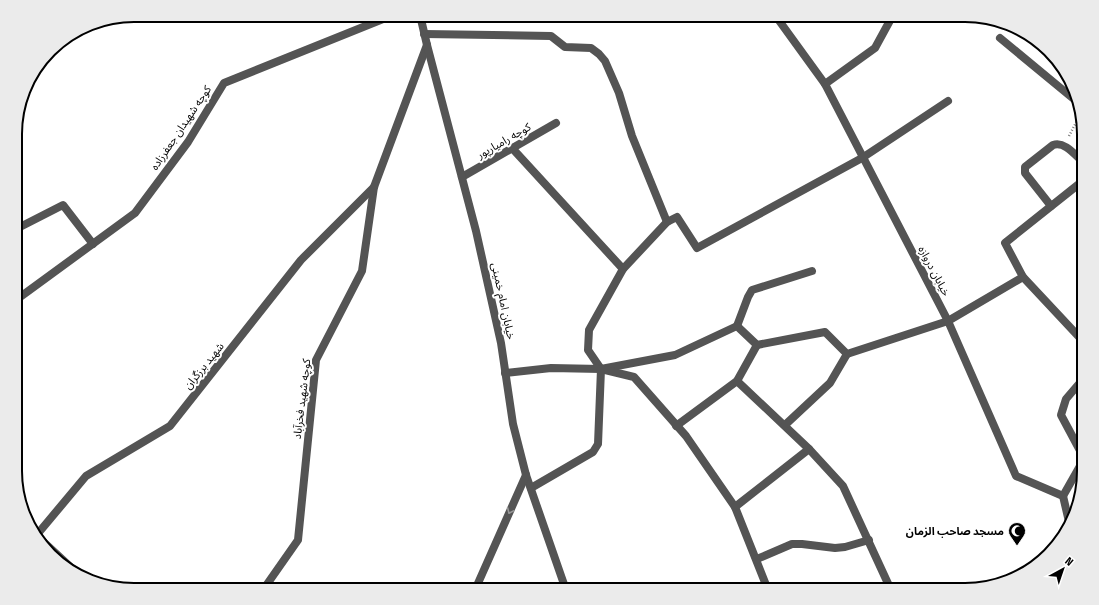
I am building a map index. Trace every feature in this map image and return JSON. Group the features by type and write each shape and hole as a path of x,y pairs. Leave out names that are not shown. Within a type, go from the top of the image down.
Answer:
{"street":[{"name":"کوچه شهیدان جعفرزاده","path":"22,296 135,213 188,142 224,83 376,22"},
{"name":"خیابان امام خمینی","path":"421,22 480,246 501,343 513,424 526,475 564,583"},
{"name":"خیابان دروازه","path":"780,22 825,84 862,158 948,321 1016,476 1063,496"},
{"path":"825,84 875,48 889,22"},
{"path":"424,34 551,36 565,47 591,48 599,54 605,61 619,93 632,136 666,222"},
{"path":"1000,38 1070,96"},
{"path":"374,187 427,45"},
{"path":"531,488 593,452 598,444 601,370 588,350 589,330 623,269 666,222 677,217 696,248 862,158 948,101"},
{"name":"کوچه رامیارپور","path":"462,177 556,123"},
{"path":"1051,206 1025,173 1025,167 1053,145 1058,144 1065,146 1077,157"},
{"path":"512,148 623,269"},
{"path":"1077,186 1005,243 1023,277 1077,335"},
{"name":"شهید برزگران","path":"39,529 86,476 170,426 301,260 374,187"},
{"name":"کوچه شهید فخرآباد","path":"268,583 298,540 316,360 362,271 374,187"},
{"path":"22,226 63,205 93,244"},
{"path":"601,370 675,355 737,326 752,290 812,271"},
{"path":"785,425 830,383 847,354 948,321 1023,277"},
{"path":"737,326 757,346"},
{"path":"676,426 737,381 757,346 825,332 847,354"},
{"path":"505,373 551,368 601,370 634,377 686,436 735,506 766,583"},
{"path":"737,381 785,425 843,486 888,583"},
{"path":"1077,386 1066,399 1061,415 1077,445"},
{"path":"735,506 809,449"},
{"path":"1067,515 1063,496 1077,471"},
{"path":"478,583 526,475"},
{"path":"757,559 792,544 835,548 845,547 869,540"}],"path":[{"path":"1065,146 1076,122"}],"place":[{"name":"مسجد صاحب الزمان","path":"1017,546"}]}
